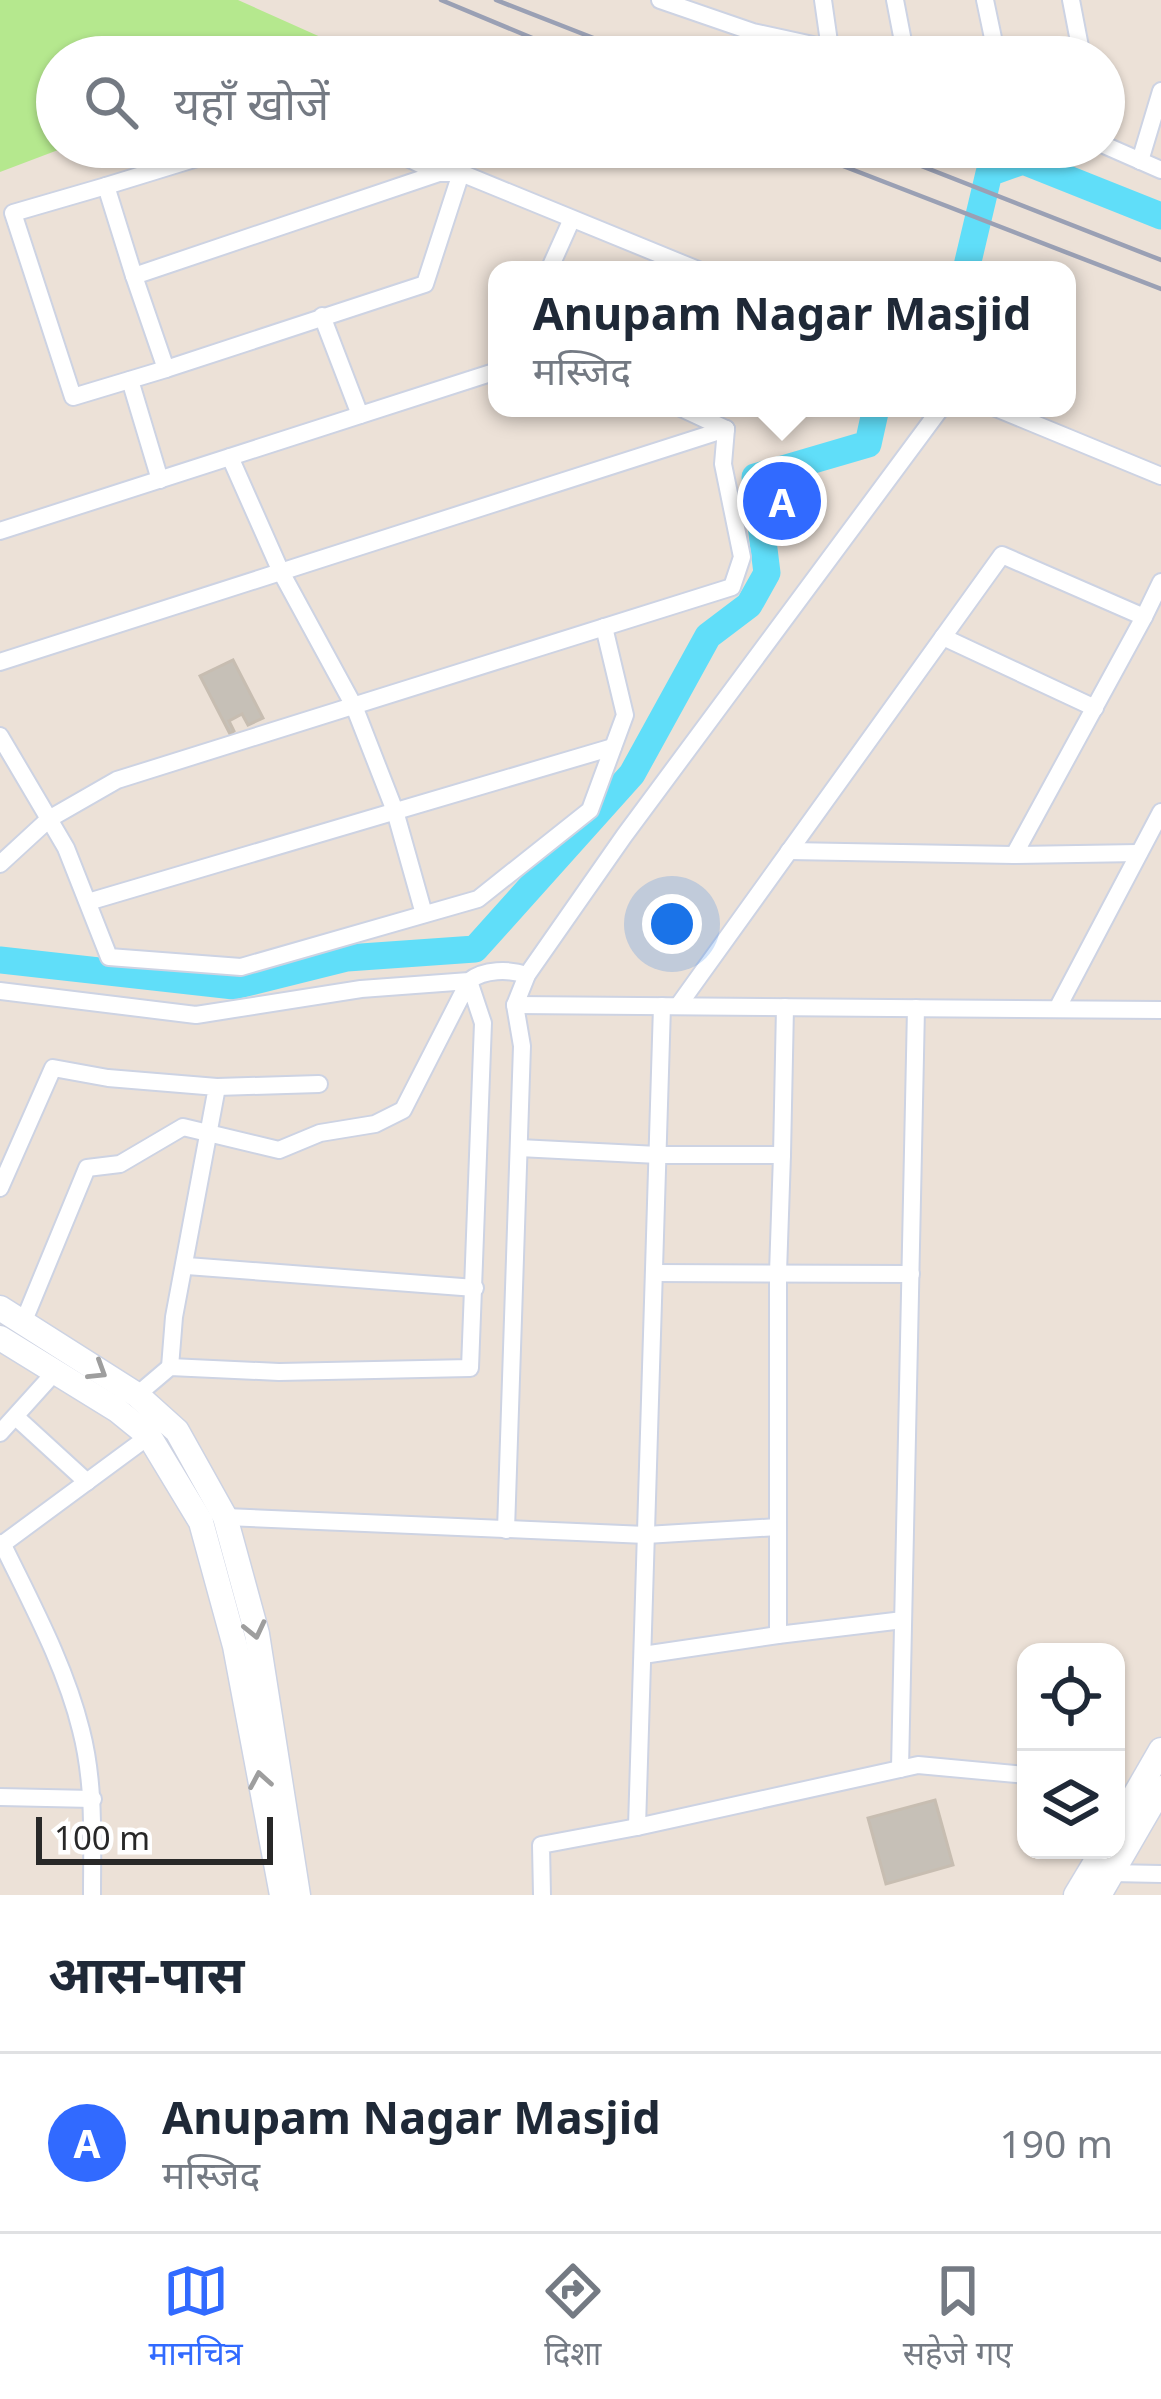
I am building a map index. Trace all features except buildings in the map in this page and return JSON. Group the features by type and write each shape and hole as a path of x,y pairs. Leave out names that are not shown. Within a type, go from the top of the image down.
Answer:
{"street":[{"path":"660,0 771,36"},
{"path":"823,0 828,36"},
{"path":"896,0 902,36"},
{"path":"985,0 993,36"},
{"path":"1071,0 1078,36"},
{"path":"1140,161 1161,91"},
{"path":"1125,154 1161,170"},
{"path":"165,168 13,214 73,397 425,284 461,173"},
{"path":"430,168 439,172"},
{"path":"134,276 439,172 461,173 675,261"},
{"path":"106,186 166,369"},
{"path":"553,261 572,221"},
{"path":"322,316 360,415"},
{"path":"0,531 488,374"},
{"path":"130,380 160,480"},
{"path":"700,417 726,429"},
{"path":"506,1530 522,1046 514,1005 527,975 624,836 933,417"},
{"path":"1018,417 1161,476"},
{"path":"0,662 726,429"},
{"path":"0,864 49,820 117,780 732,587 742,557 723,464 726,429"},
{"path":"230,457 281,572 354,706 395,812 424,914"},
{"path":"637,1827 658,1155 670,1006 789,851 1002,555 1144,617"},
{"path":"1014,855 1161,582"},
{"path":"0,736 66,848 110,957 241,967 478,899 590,810 625,715 604,627"},
{"path":"943,637 1095,708"},
{"path":"88,902 613,747"},
{"path":"1057,1009 1161,812"},
{"path":"789,851 1139,854"},
{"path":"23,1323 87,1168 119,1165 183,1127 279,1150 320,1133 375,1124 403,1110 469,981 479,973 527,975"},
{"path":"0,992 196,1015 361,989 469,981"},
{"path":"137,1396 170,1367 279,1372 470,1368 483,1023 469,981"},
{"path":"514,1005 1161,1010"},
{"path":"778,1635 778,1273 785,1007"},
{"path":"899,1769 916,1008"},
{"path":"0,1188 53,1068 108,1078 217,1087 319,1084"},
{"path":"170,1367 174,1317 217,1087"},
{"path":"519,1148 782,1155"},
{"path":"187,1266 475,1288"},
{"path":"654,1273 910,1274"},
{"path":"0,1307 137,1396 177,1431 257,1634 298,1895"},
{"path":"0,1337 117,1410 148,1436 213,1519 282,1895"},
{"path":"0,1433 55,1372"},
{"path":"17,1418 88,1482"},
{"path":"92,1895 93,1798 81,1728 53,1651 1,1544 148,1436"},
{"path":"213,1519 646,1535 778,1527"},
{"path":"643,1655 903,1620"},
{"path":"1076,1895 1104,1873 1139,1786 1161,1750"},
{"path":"542,1895 542,1844 918,1765 1017,1774"},
{"path":"0,1797 93,1798"},
{"path":"1104,1873 1161,1874"}],"green space":[{"path":"0,0 238,0 318,36 36,36 36,158 0,172"}],"waterway":[{"path":"968,261 989,173 1003,168"},
{"path":"1041,168 1161,216"},
{"path":"0,960 234,986 347,958 475,949 632,774 708,636 749,605 767,573 755,477 868,444 874,417"}],"railway":[{"path":"441,0 528,36"},
{"path":"496,0 588,36"},
{"path":"848,168 1161,289"},
{"path":"927,168 1161,260"}],"place":[{"name":"Anupam Nagar Masjid","path":"782,501"}]}
